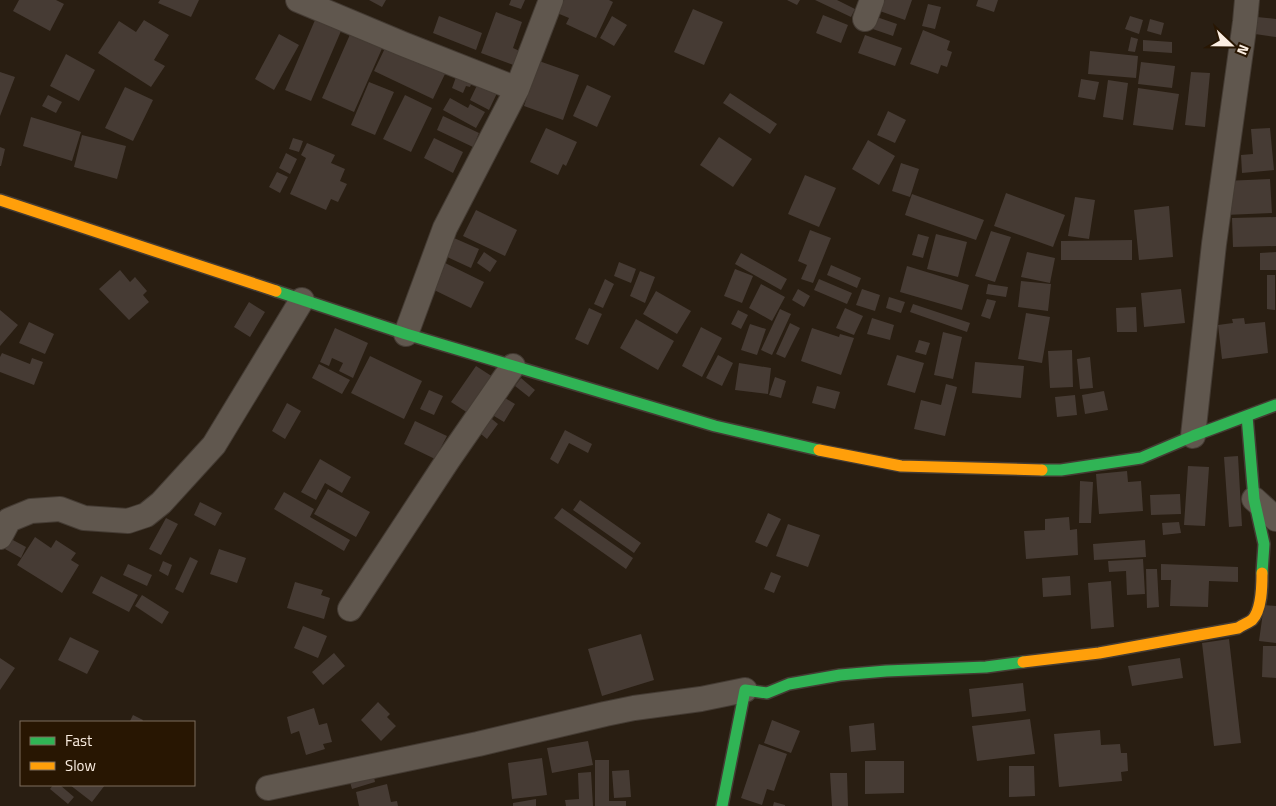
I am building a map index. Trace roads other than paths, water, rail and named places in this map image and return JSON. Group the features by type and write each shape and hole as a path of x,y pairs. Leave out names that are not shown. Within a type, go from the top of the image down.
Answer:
{"street":[{"path":"298,0 517,89"},
{"path":"406,334 446,228 517,89 551,0"},
{"path":"1193,436 1214,244 1247,0"},
{"path":"0,200 406,334 715,426 838,454 901,466 1062,470 1141,458 1276,405"},
{"path":"0,537 9,520 31,511 60,509 84,518 128,521 146,515 161,503 214,445 302,300"},
{"path":"350,609 448,460 513,366"},
{"path":"268,788 478,744 634,708 701,699 745,690 767,693 789,684 840,675 986,667 1099,653 1238,628 1252,619 1258,609 1261,597 1264,544 1254,499 1247,416"},
{"path":"1254,499 1276,519"},
{"path":"722,806 745,690"}]}
